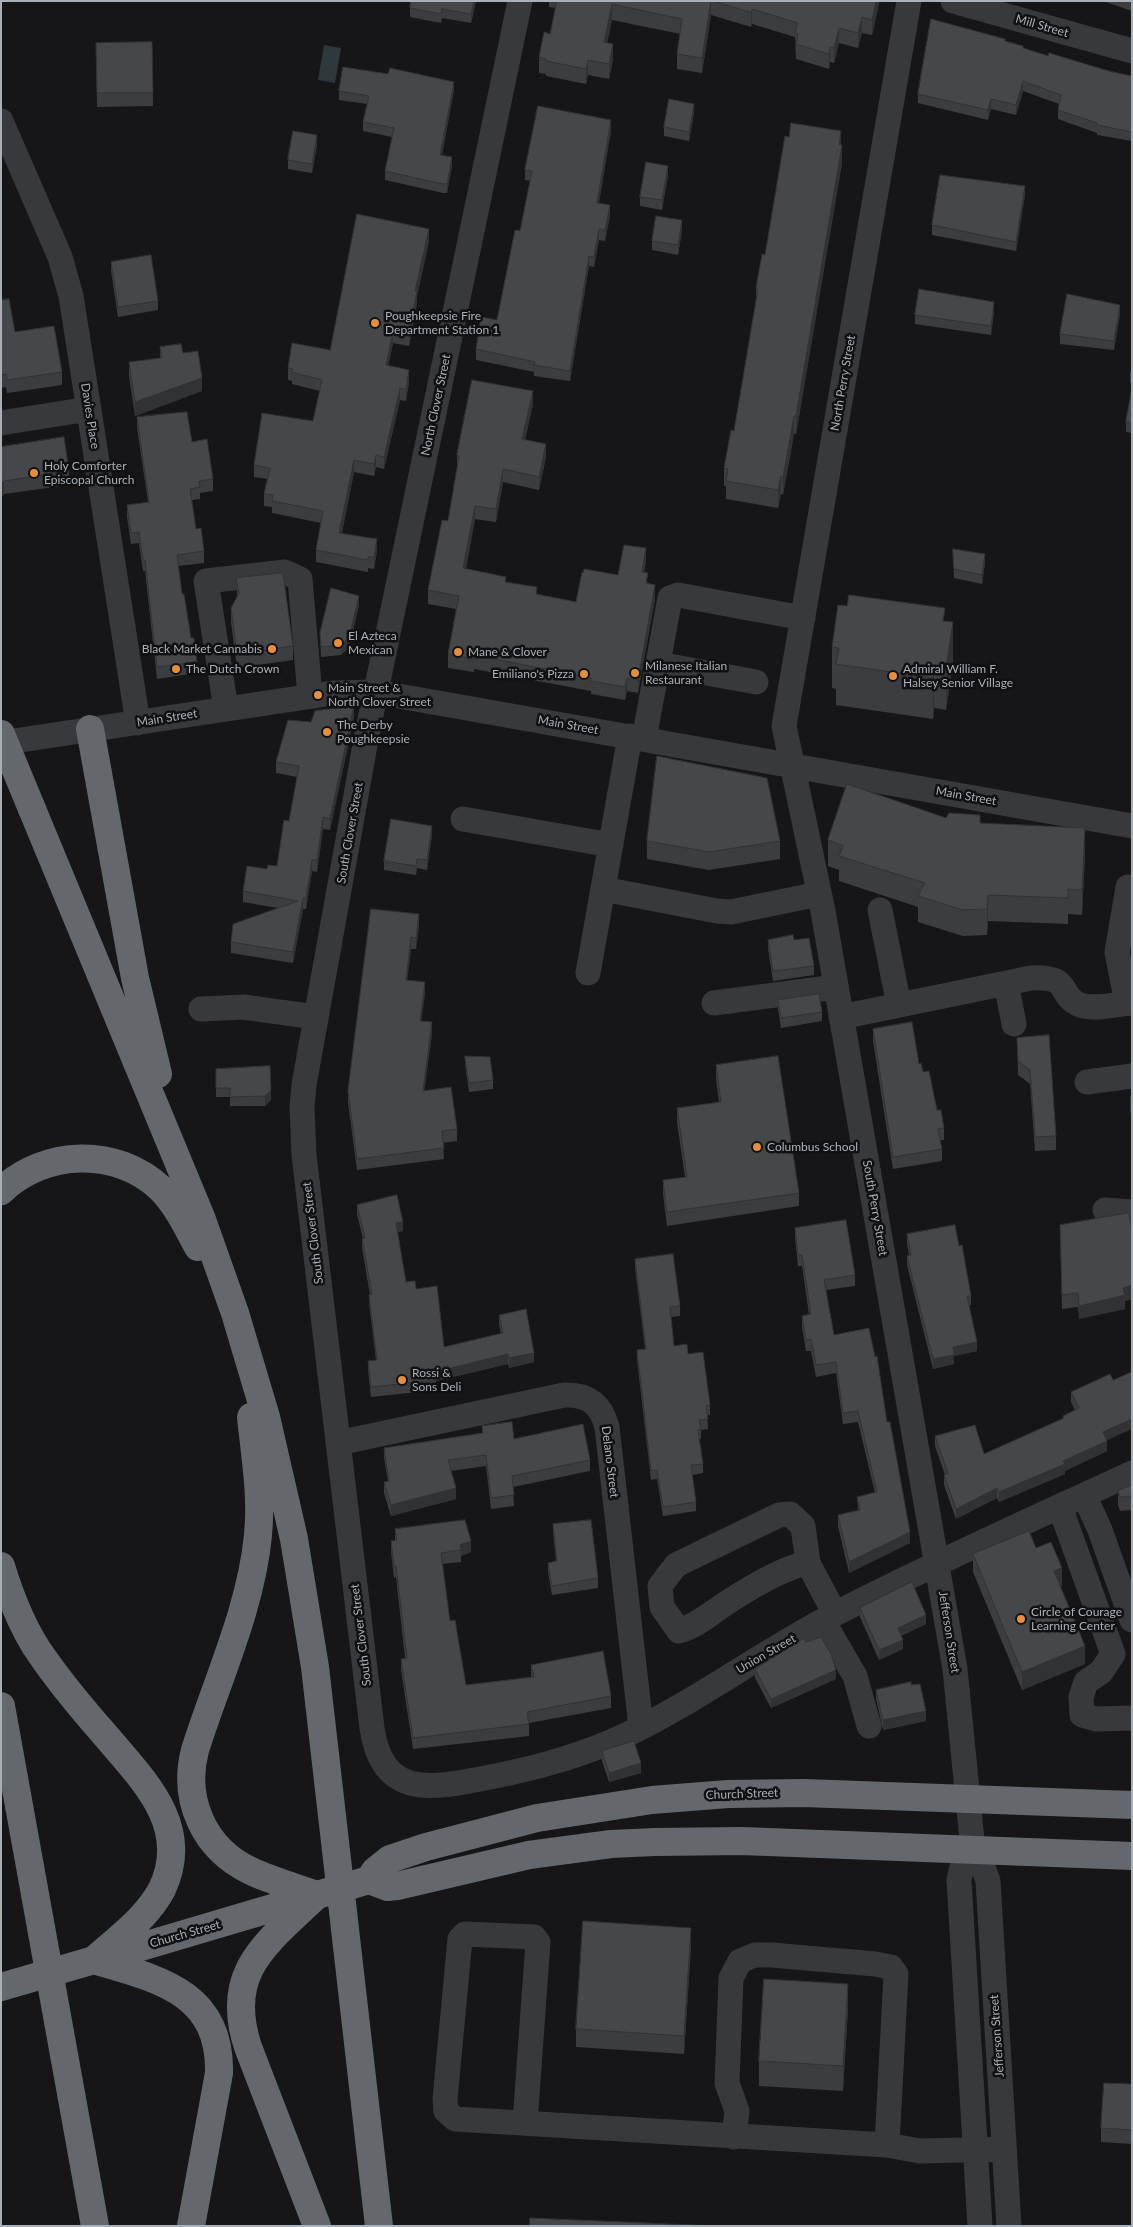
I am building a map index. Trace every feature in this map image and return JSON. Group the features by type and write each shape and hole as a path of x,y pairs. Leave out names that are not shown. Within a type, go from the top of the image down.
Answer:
{"highway":[{"path":"90,730 142,1009 186,1179"},
{"path":"1,734 186,1179 239,1325 266,1417 285,1499 315,1667 379,2226"},
{"path":"1,1191 21,1175 35,1168 67,1159 101,1159 134,1170 149,1179 174,1205 239,1325 258,1486 258,1535 245,1600 195,1750 190,1771 191,1793 202,1827 225,1854 251,1871 316,1895 270,1940 255,1958 245,1977 240,2009 242,2027 248,2047 317,2226"},
{"path":"1,1566 15,1605 42,1657 79,1704 149,1786 156,1796 166,1820 170,1857 166,1880 161,1890 137,1922 94,1960"},
{"path":"1,1706 95,2226"},
{"name":"Church Street","path":"1,1987 369,1880 375,1871 390,1859 417,1850 538,1818 613,1805 689,1796 766,1793 1132,1805"},
{"path":"369,1880 388,1887 397,1886 486,1863 529,1855 612,1844 655,1842 742,1841 1132,1856"},
{"path":"94,1960 158,1979 177,1989 199,2008 212,2030 218,2051 219,2074 191,2226"}],"street":[{"name":"North Clover Street","path":"376,692 520,1"},
{"name":"North Perry Street","path":"792,765 784,726 910,1"},
{"name":"Mill Street","path":"953,1 1132,51"},
{"name":"Davies Place","path":"1,121 53,240 66,275 75,315 138,723"},
{"path":"1,423 89,409"},
{"path":"226,709 206,581 285,572 300,579 310,696"},
{"path":"588,973 611,845 637,737 658,664 670,598 678,595 803,618"},
{"path":"658,664 756,682"},
{"name":"Main Street","path":"1,743 310,696 347,692 376,692 1132,826"},
{"name":"South Clover Street","path":"376,692 304,1085 302,1132 374,1739 379,1757 391,1773"},
{"name":"South Perry Street","path":"792,765 836,987 937,1564"},
{"path":"463,819 611,845"},
{"path":"841,1018 1031,978 1050,978 1057,981 1070,997 1081,1005 1093,1007 1129,1003 1117,952 1128,887 1132,888"},
{"path":"603,889 731,912 819,894"},
{"path":"880,910 899,1006"},
{"path":"1006,983 1014,1024"},
{"path":"714,1004 836,987"},
{"path":"201,1009 243,1007 316,1016"},
{"path":"1086,1082 1132,1076"},
{"path":"1105,1210 1132,1212"},
{"name":"Delano Street","path":"338,1443 564,1395 583,1396 599,1406 607,1427 641,1727"},
{"name":"Union Street","path":"391,1773 409,1784 432,1787 477,1780 565,1758 603,1745 641,1727 829,1617 937,1564 1132,1473"},
{"path":"1084,1495 1100,1530 1132,1620"},
{"path":"1060,1507 1113,1654 1101,1672 1086,1682 1081,1697 1082,1715 1096,1719 1132,1718"},
{"path":"808,1563 794,1565 726,1603 688,1629 679,1632 662,1607 660,1586 676,1565 779,1515 790,1514 803,1526 808,1563 855,1676 869,1726"},
{"name":"Jefferson Street","path":"937,1564 955,1668 973,1850 988,1881 1009,2226"},
{"path":"973,1850 965,1859 960,1870 959,1880 980,2226"},
{"path":"525,2124 538,1942 534,1937 466,1934 460,1939 445,2099 446,2111 455,2119 525,2124 887,2145 920,2151 1004,2148"},
{"path":"734,2136 737,2111 727,2083 732,1978 740,1961 755,1955 772,1955 875,1964 890,1968 896,1974 887,2145"}],"shaded area":[{"path":"324,45 341,48 335,83 318,80"}],"building":[{"path":"411,1 474,1 471,14 442,9 441,14 410,8"},
{"path":"557,1 711,1 702,58 677,54 682,19 612,4 604,42 613,44 609,64 588,60 586,69 546,61 546,59 539,57 544,32 550,34"},
{"path":"714,1 876,1 872,20 862,17 858,33 839,28 834,48 830,47 829,54 796,44 798,34 795,33 798,23 752,9 751,12"},
{"path":"931,19 1005,39 1005,41 1048,56 1049,53 1132,76 1132,132 1097,125 1097,123 1058,110 1061,95 1023,81 1016,105 991,99 988,110 918,94"},
{"path":"152,42 153,93 97,93 96,43"},
{"path":"343,67 388,74 390,68 454,82 440,155 452,157 447,184 385,171 394,128 363,122 369,96 339,91"},
{"path":"669,99 694,104 689,132 664,127"},
{"path":"538,106 611,120 597,203 610,205 605,230 599,229 594,257 589,256 570,371 534,365 535,362 476,349 481,317 497,320 515,230 520,231 532,171 525,170"},
{"path":"791,123 841,131 839,145 842,145 796,416 794,416 783,477 781,476 778,490 726,481 728,469 724,468 731,430 734,431 758,289 756,288 762,254 765,255 785,136 789,137"},
{"path":"293,131 317,135 312,164 288,160"},
{"path":"646,162 668,166 662,200 640,197"},
{"path":"940,175 1025,186 1016,242 932,225"},
{"path":"357,214 429,229 415,291 417,291 409,334 393,331 386,365 409,370 406,389 400,388 384,457 376,455 374,464 354,460 339,533 377,539 374,557 368,557 368,560 316,550 323,511 272,501 273,495 264,494 270,468 254,465 262,413 313,421 322,380 292,372 293,369 288,368 292,343 330,350"},
{"path":"656,216 682,220 678,245 652,241"},
{"path":"151,255 158,301 118,307 111,262"},
{"path":"919,289 994,302 991,326 915,315"},
{"path":"1067,294 1120,305 1114,341 1060,334"},
{"path":"9,299 15,332 54,326 62,372 7,380 6,374 1,375 1,300"},
{"path":"181,344 183,353 198,351 202,378 135,402 129,362 162,358 160,347"},
{"path":"472,380 533,391 522,439 546,444 539,477 503,469 496,509 475,506 463,568 506,577 505,582 537,587 536,594 576,602 584,569 618,575 624,545 646,548 642,572 648,573 646,583 655,585 638,680 627,678 625,687 591,681 591,678 474,655 474,659 448,654 459,596 428,590 442,520 448,521 459,456 457,455"},
{"path":"1132,388 1132,423 1126,422"},
{"path":"187,412 192,442 207,439 213,479 199,481 200,487 190,489 196,529 201,528 204,551 177,555 182,594 184,594 191,638 194,638 197,662 157,667 145,560 143,560 139,532 131,533 127,505 149,502 137,417"},
{"path":"64,437 69,471 4,481 1,484 1,447"},
{"path":"953,549 985,554 982,575 954,569"},
{"path":"283,573 293,646 237,654 231,608 239,593 236,578"},
{"path":"331,588 359,596 349,638 341,645 321,647 320,633"},
{"path":"849,595 945,608 943,621 953,622 946,668 934,667 933,678 836,664 839,648 832,647 838,605 847,606"},
{"path":"354,706 330,819 323,817 317,860 312,860 306,898 303,898 293,952 231,942 233,924 298,901 243,891 247,866 267,869 268,865 277,866 284,820 289,821 299,766 276,762 288,720 311,722 315,711"},
{"path":"657,756 767,778 780,841 709,852 647,841"},
{"path":"847,784 946,818 949,813 980,815 980,823 1085,828 1082,890 1068,889 1068,898 988,895 987,909 963,910 918,896 925,883 839,856 843,846 828,840"},
{"path":"391,819 432,826 427,860 417,859 416,866 384,861"},
{"path":"371,909 419,914 416,938 411,937 406,980 425,982 420,1021 432,1022 423,1091 451,1087 457,1129 442,1131 444,1148 357,1159 348,1091"},
{"path":"793,935 794,940 809,938 814,966 773,971 768,940"},
{"path":"819,994 822,1012 781,1018 778,1000"},
{"path":"912,1022 919,1064 921,1063 923,1072 929,1071 937,1110 941,1110 944,1128 938,1129 942,1149 893,1157 873,1029"},
{"path":"1049,1035 1056,1136 1035,1137 1030,1070 1018,1061 1017,1038"},
{"path":"465,1056 490,1057 493,1080 469,1083"},
{"path":"778,1056 799,1193 667,1212 663,1180 687,1177 677,1108 721,1102 716,1065"},
{"path":"270,1066 271,1090 265,1096 230,1097 230,1088 216,1088 216,1069"},
{"path":"397,1195 403,1222 396,1223 406,1282 415,1281 416,1289 437,1286 444,1347 503,1333 499,1315 526,1309 534,1353 509,1358 508,1354 435,1372 436,1380 371,1387 368,1361 377,1360 369,1295 372,1294 362,1239 365,1238 357,1205"},
{"path":"1129,1213 1132,1231 1132,1285 1123,1288 1125,1295 1079,1306 1078,1293 1062,1295 1060,1225"},
{"path":"846,1220 855,1275 824,1280 834,1335 869,1328 875,1357 877,1356 887,1422 890,1422 910,1532 849,1562 838,1515 860,1510 857,1497 877,1492 858,1411 843,1413 836,1362 816,1365 811,1339 806,1340 802,1316 811,1314 802,1255 798,1255 795,1228"},
{"path":"955,1225 959,1246 962,1245 971,1296 967,1296 977,1342 953,1347 954,1355 933,1359 907,1256 911,1255 907,1234"},
{"path":"673,1254 680,1306 670,1307 674,1346 687,1344 688,1354 703,1352 710,1405 706,1406 708,1419 699,1420 701,1429 698,1430 703,1464 691,1465 696,1502 663,1507 657,1470 651,1471 637,1350 646,1349 635,1259"},
{"path":"1132,1372 1132,1419 1103,1432 1107,1441 1063,1461 1065,1464 999,1492 997,1488 956,1509 944,1475 948,1473 935,1436 975,1425 984,1454 1064,1418 1063,1416 1079,1408 1071,1392 1110,1374 1113,1380"},
{"path":"512,1422 514,1439 583,1424 590,1460 512,1476 514,1495 491,1498 486,1455 448,1460 456,1488 391,1505 384,1482 389,1481 384,1448 483,1433 482,1426"},
{"path":"1132,1485 1132,1496 1120,1497 1118,1491"},
{"path":"465,1520 471,1541 460,1545 461,1550 441,1553 450,1621 455,1620 466,1685 534,1677 531,1665 603,1651 611,1696 527,1712 529,1724 413,1738 401,1659 407,1658 396,1566 394,1566 391,1541 397,1540 395,1529"},
{"path":"591,1520 598,1578 552,1586 548,1563 557,1561 553,1524"},
{"path":"1029,1531 1036,1548 1051,1542 1062,1568 1054,1571 1085,1646 1022,1672 973,1554"},
{"path":"912,1582 926,1615 898,1628 903,1640 879,1650 860,1608"},
{"path":"821,1637 831,1654 836,1670 771,1699 755,1669 804,1638 806,1642"},
{"path":"911,1682 911,1685 920,1684 926,1711 883,1720 876,1690"},
{"path":"634,1741 641,1763 609,1773 602,1751"},
{"path":"583,1921 691,1928 684,2036 576,2029"},
{"path":"764,1979 848,1984 843,2066 759,2061"},
{"path":"1104,2083 1132,2084 1132,2130 1101,2128"},
{"path":"530,2218 716,2226 530,2226"}],"place":[{"name":"Poughkeepsie Fire Department Station 1","path":"375,323"},
{"name":"Holy Comforter Episcopal Church","path":"34,473"},
{"name":"El Azteca Mexican","path":"338,643"},
{"name":"Black Market Cannabis","path":"272,649"},
{"name":"Mane & Clover","path":"458,652"},
{"name":"The Dutch Crown","path":"176,669"},
{"name":"Milanese Italian Restaurant","path":"635,673"},
{"name":"Emiliano's Pizza","path":"584,674"},
{"name":"Admiral William F. Halsey Senior Village","path":"893,676"},
{"name":"Main Street & North Clover Street","path":"318,695"},
{"name":"The Derby Poughkeepsie","path":"327,732"},
{"name":"Columbus School","path":"757,1147"},
{"name":"Rossi & Sons Deli","path":"402,1380"},
{"name":"Circle of Courage Learning Center","path":"1021,1619"}]}
